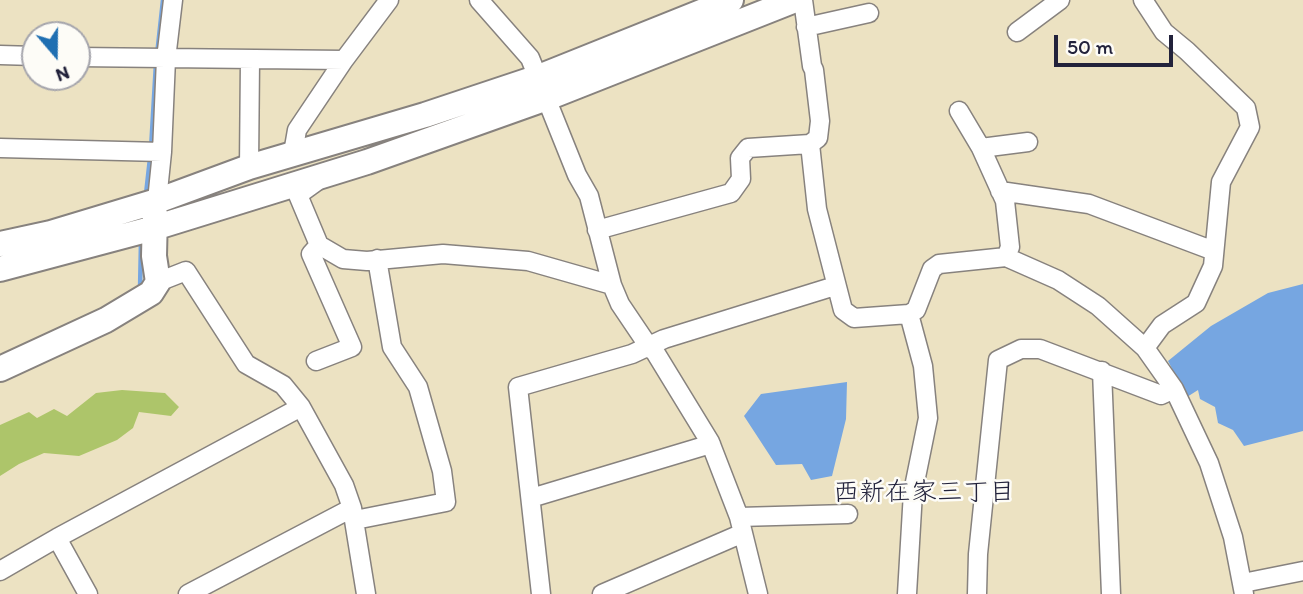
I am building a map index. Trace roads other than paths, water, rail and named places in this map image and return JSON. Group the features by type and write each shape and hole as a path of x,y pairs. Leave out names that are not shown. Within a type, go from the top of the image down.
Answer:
{"street":[{"path":"158,282 154,228 162,152 160,59 173,0"},
{"path":"293,153 297,130 340,60 389,0"},
{"path":"480,0 530,58 602,229 612,285 620,304 656,343 655,352 711,444 741,525 758,594"},
{"path":"0,269 154,228 415,146 728,0"},
{"path":"0,244 51,233 157,201 293,153 543,87 795,0"},
{"path":"602,229 731,193 741,179 740,158 748,148 806,144 818,138 820,121 803,0"},
{"path":"1017,32 1060,0"},
{"path":"1143,0 1164,32 1246,108 1250,127 1221,182 1213,265 1196,303 1162,325 1144,348"},
{"path":"806,27 869,13"},
{"path":"0,55 21,56"},
{"path":"91,57 340,60"},
{"path":"249,167 250,60"},
{"path":"959,111 981,148 1005,201 1010,247 1006,257"},
{"path":"981,148 1028,142"},
{"path":"806,144 830,287 843,310 854,318 909,314 916,310 932,269 939,264 1006,257 1058,280 1098,306 1144,348 1174,389 1209,463 1233,537 1243,589 1303,571"},
{"path":"0,148 162,152"},
{"path":"328,174 298,195 319,244 343,259 443,254 528,261 612,285"},
{"path":"1000,191 1090,204 1214,251"},
{"path":"316,361 352,347 311,254 319,244"},
{"path":"188,594 353,514 446,502 442,471 418,387 392,347 377,259"},
{"path":"0,369 106,320 151,293 158,282 187,271 246,364 283,385 301,407 344,485 353,514 366,594"},
{"path":"541,594 518,387 830,287"},
{"path":"907,594 913,492 928,418 923,366 909,314"},
{"path":"977,594 978,554 998,360 1021,349 1040,349 1161,395 1174,389"},
{"path":"1102,371 1111,594"},
{"path":"0,571 301,407"},
{"path":"531,498 711,444"},
{"path":"603,594 741,525 848,514"},
{"path":"57,538 88,594"}],"water":[{"path":"1303,284 1303,431 1244,446 1233,430 1218,423 1215,407 1200,399 1198,390 1187,397 1168,361 1211,326 1268,293"},
{"path":"847,382 846,419 832,476 811,480 802,464 776,465 744,416 761,394"}],"waterway":[{"path":"157,55 163,0"},
{"path":"151,149 156,63"},
{"path":"146,194 150,158"},
{"path":"140,289 141,241"}],"district":[{"name":"西新在家三丁目","path":"924,493"}]}
